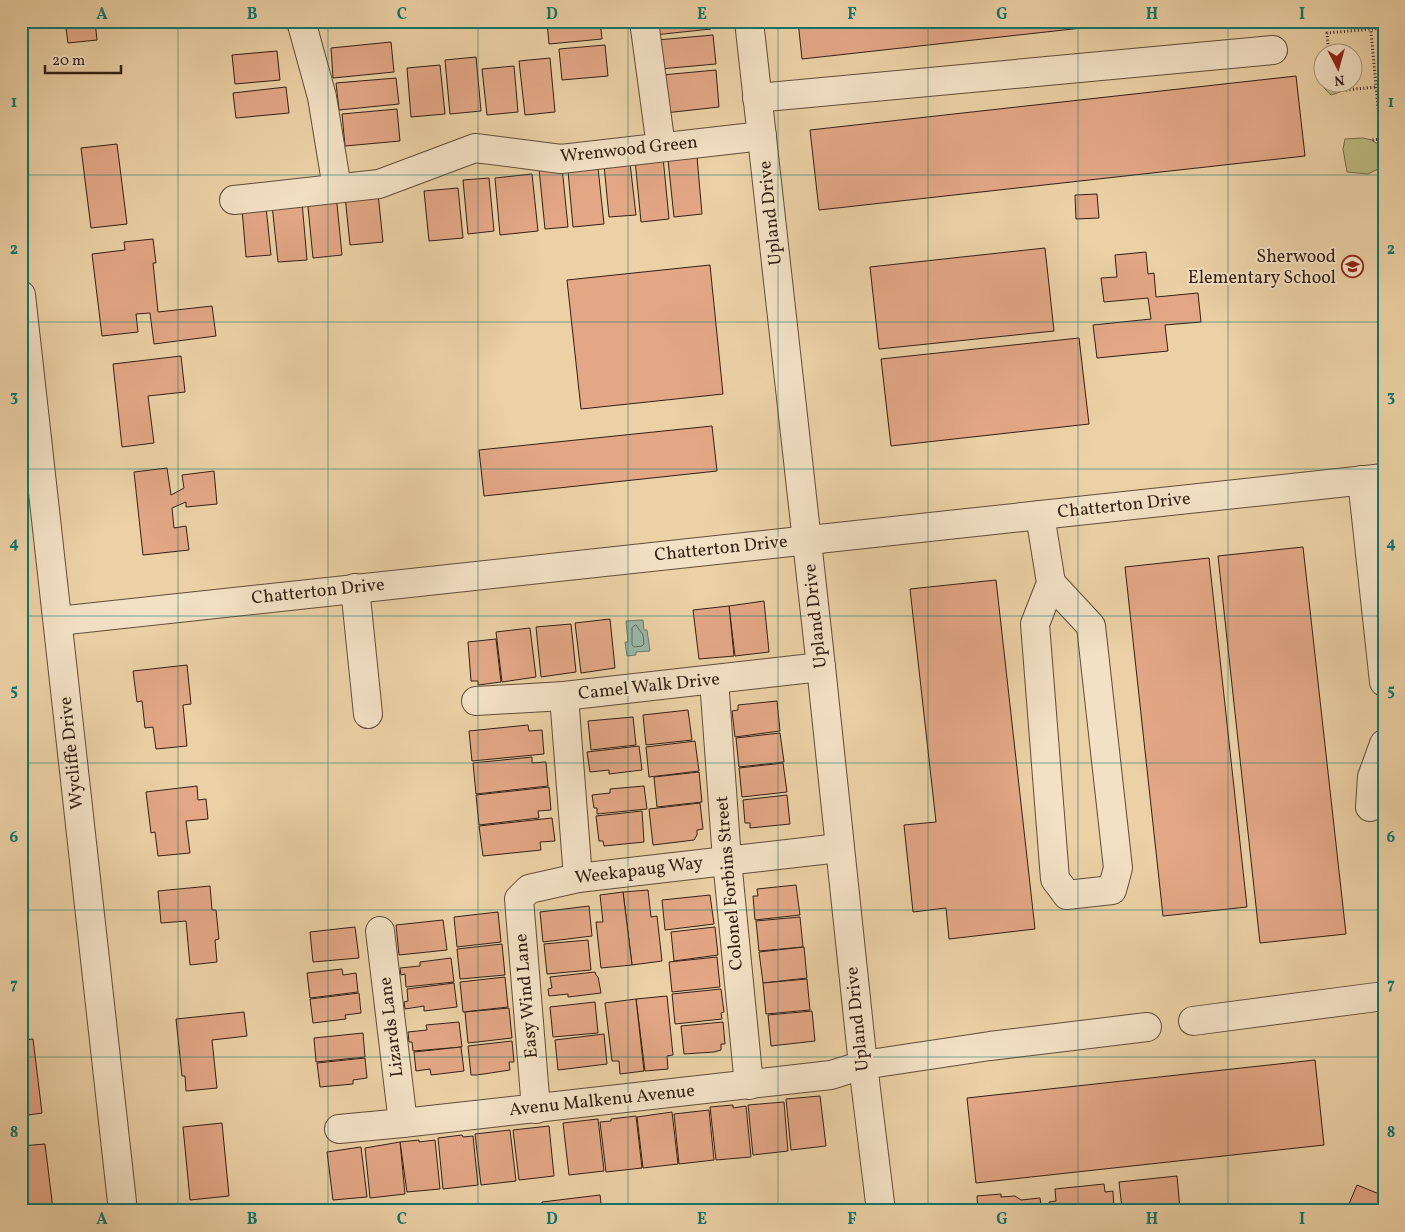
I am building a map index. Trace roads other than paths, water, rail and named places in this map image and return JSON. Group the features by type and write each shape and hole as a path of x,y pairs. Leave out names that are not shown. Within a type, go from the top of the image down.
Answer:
{"street":[{"path":"301,21 322,97 337,188"},
{"path":"644,21 662,148"},
{"name":"Upland Drive","path":"749,21 863,1065 881,1211"},
{"path":"758,98 1273,50"},
{"name":"Wrenwood Green","path":"234,200 379,184 475,148 561,159 762,136"},
{"name":"Wycliffe Drive","path":"21,294 123,1211"},
{"path":"1373,479 1384,682"},
{"name":"Chatterton Drive","path":"58,622 355,588 1373,479"},
{"path":"1040,515 1051,583 1034,624 1055,879 1068,895 1112,890 1118,868 1091,626 1051,583"},
{"path":"355,588 368,714"},
{"name":"Camel Walk Drive","path":"476,701 564,696 821,668"},
{"name":"Colonel Forbins Street","path":"714,680 727,860 749,1085"},
{"path":"564,696 578,878"},
{"path":"1370,807 1372,777 1384,744"},
{"name":"Weekapaug Way","path":"529,889 578,878 839,848"},
{"name":"Easy Wind Lane","path":"529,889 519,899 536,1109"},
{"name":"Lizards Lane","path":"380,931 403,1123"},
{"path":"1193,1021 1384,996"},
{"name":"Avenu Malkenu Avenue","path":"339,1129 536,1109 831,1075 863,1065 1015,1043 1147,1027"}],"water":[{"path":"643,620 644,630 647,630 650,651 636,652 636,655 627,656 625,642 628,642 626,621"}],"place":[{"name":"Sherwood Elementary School","path":"1352,267"}]}
